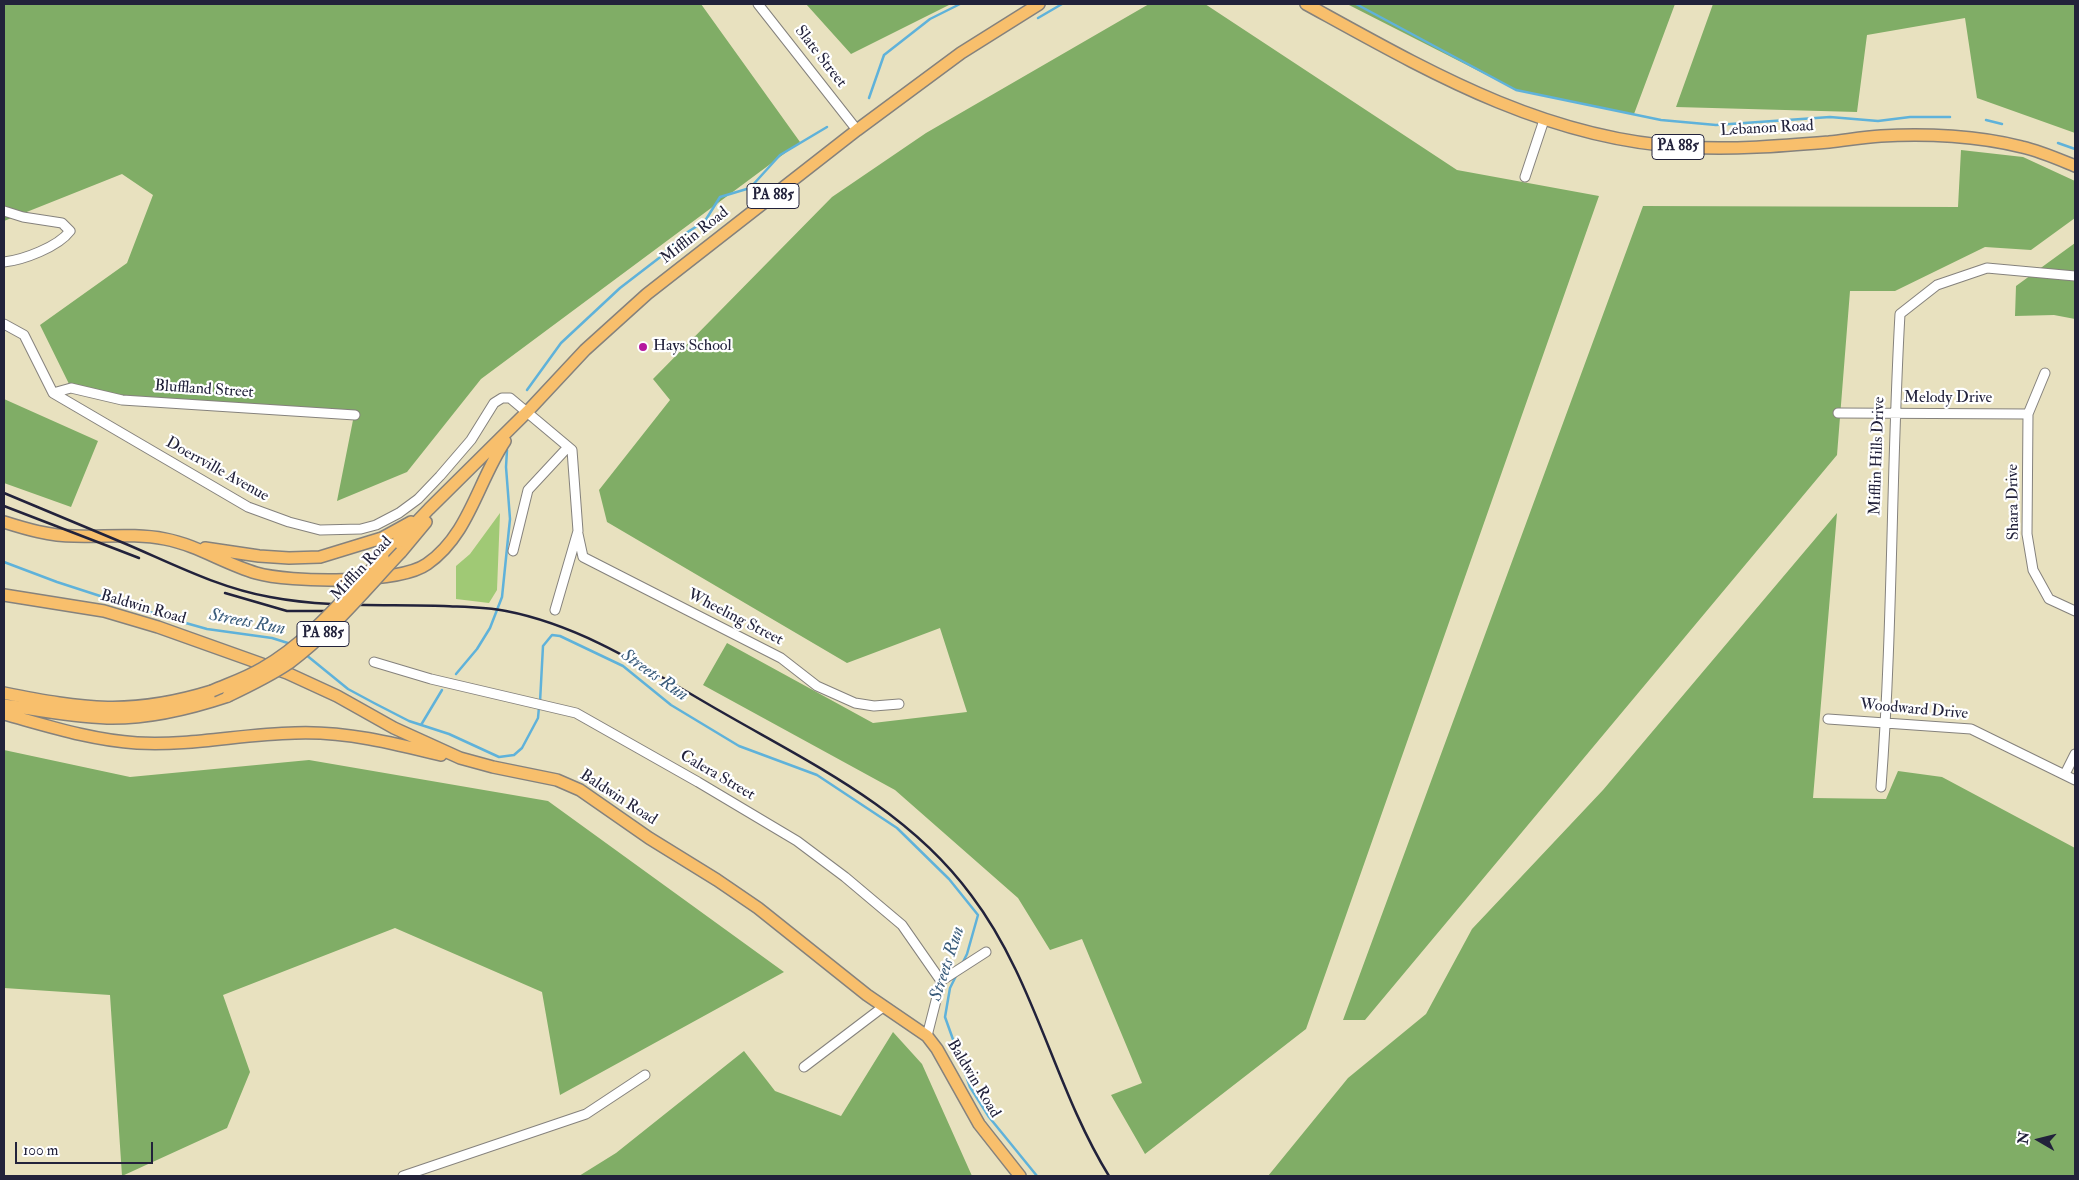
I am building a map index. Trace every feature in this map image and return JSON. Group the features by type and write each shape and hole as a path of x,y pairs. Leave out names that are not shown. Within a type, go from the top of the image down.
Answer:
{"main road":[{"name":"Mifflin Road","path":"4,693 58,704 114,709 162,704 212,691 254,673 276,660 320,623 591,344 647,294 857,130 961,53 1039,4"},
{"name":"Lebanon Road","path":"1306,4 1398,55 1469,90 1544,120 1573,129 1636,143 1726,149 1829,142 1881,136 1932,135 2021,146 2075,166"},
{"path":"190,546 256,574 280,578 393,577 408,573 426,566 441,554 455,538 492,462 517,422"},
{"name":"Mifflin Road","path":"4,705 79,716 117,718 168,712 201,705 228,696 260,681 288,663 318,639 401,552 490,449"},
{"path":"4,522 58,535 148,536 190,546 259,556 288,558 320,557 382,538 407,526 429,509"},
{"name":"Baldwin Road","path":"4,595 104,611 126,617 287,673 337,696 394,728 460,758 556,780 580,790 649,838 758,908 883,1007 927,1036 941,1055 979,1124 1020,1176"},
{"path":"4,714 95,738 136,743 187,744 264,734 331,734 408,747 493,767"}],"street":[{"name":"Slate Street","path":"758,4 857,130"},
{"path":"1525,177 1544,120"},
{"path":"4,212 62,223 70,231 52,245 17,260 4,262"},
{"name":"Mifflin Hills Drive","path":"1881,787 1886,722 1894,414 1900,314 1937,285 1987,268 2075,276"},
{"path":"4,324 24,334 53,393"},
{"name":"Shara Drive","path":"2045,373 2028,414 2027,534 2033,570 2049,599 2075,611"},
{"name":"Bluffland Street","path":"53,393 71,388 122,400 355,415"},
{"name":"Doerrville Avenue","path":"53,393 248,507 289,522 320,530 361,529 376,525 399,514 418,499 471,440 494,403 502,398 510,398 528,411"},
{"path":"528,411 572,450 578,531 555,610"},
{"name":"Melody Drive","path":"1838,413 2028,414"},
{"path":"513,551 528,490 568,447"},
{"name":"Wheeling Street","path":"578,531 583,557 781,658 817,686 854,703 874,706 899,704"},
{"name":"Calera Street","path":"374,662 430,679 576,713 698,782 796,841 846,877 902,926 941,981"},
{"name":"Woodward Drive","path":"1828,719 1971,729 2075,780"},
{"path":"2065,774 2075,754"},
{"path":"927,1036 941,981 986,952"},
{"path":"804,1067 883,1007"},
{"path":"403,1176 586,1114 645,1075"}],"green space":[{"path":"4,4 701,4 800,142 481,379 407,472 337,501 354,415 122,400 71,388 40,325 127,263 153,195 122,174 4,221"},
{"path":"806,4 951,4 851,54"},
{"path":"1149,4 1205,4 1457,170 1599,196 1306,1029 1145,1154 1111,1095 1142,1083 1082,939 1050,950 1018,898 895,790 703,685 727,643 873,723 967,712 940,628 847,663 607,522 599,490 670,400 653,379 832,197 926,133"},
{"path":"1347,4 1675,4 1634,114 1516,90"},
{"path":"1713,4 2075,4 2075,133 1977,98 1965,18 1867,35 1857,112 1676,107"},
{"path":"1961,150 2023,157 2075,181 2075,218 2031,250 1985,247 1895,291 1850,291 1837,455 1365,1020 1343,1020 1643,206 1958,207"},
{"path":"2075,243 2075,319 2054,315 2015,316 2016,286"},
{"path":"4,399 98,441 71,507 4,483"},
{"path":"500,513 497,590 489,603 456,599 456,566 470,554"},
{"path":"1837,513 1813,798 1886,799 1898,771 1942,777 2075,848 2075,1176 1268,1176 1348,1078 1426,1014 1472,929 1603,790"},
{"path":"4,750 130,777 309,760 548,801 784,972 560,1095 542,992 395,928 223,995 250,1072 227,1128 122,1176 110,995 4,988"},
{"path":"893,1032 922,1064 972,1176 579,1176 616,1153 744,1051 775,1091 841,1116"}],"waterway":[{"path":"869,98 884,55 930,19 960,4"},
{"path":"1038,18 1062,4"},
{"path":"1356,4 1516,90 1661,120 1716,125 1830,117 1878,121 1910,117 1950,117"},
{"path":"1986,120 2002,124"},
{"path":"527,390 561,343 620,288 659,258 683,235 705,221 720,197 750,188 780,155 827,127"},
{"path":"2058,143 2075,149"},
{"path":"456,674 477,649 490,628 502,597 510,519 506,467 507,450"},
{"name":"Streets Run","path":"4,562 57,582 168,618 207,629 272,638 291,644"},
{"name":"Streets Run","path":"540,702 543,646 552,635 560,636 623,666 671,705 739,746 817,775 897,828 949,879 978,915 963,962"},
{"name":"Streets Run","path":"305,654 348,689 374,703 409,721 449,734 499,757 514,755 522,748 538,718 539,707"},
{"path":"421,725 442,690"},
{"name":"Streets Run","path":"957,974 950,988 945,1017 970,1087 989,1117 1037,1176"}],"railway":[{"path":"4,493 196,575 251,593 313,603 483,608 506,611 563,627 643,666 856,790 918,837 946,865 971,895 993,928 1012,962 1028,997 1073,1106 1109,1176"},
{"path":"4,506 139,558"},
{"path":"225,593 287,611 332,611"}],"place":[{"name":"Hays School","path":"643,347"}]}
